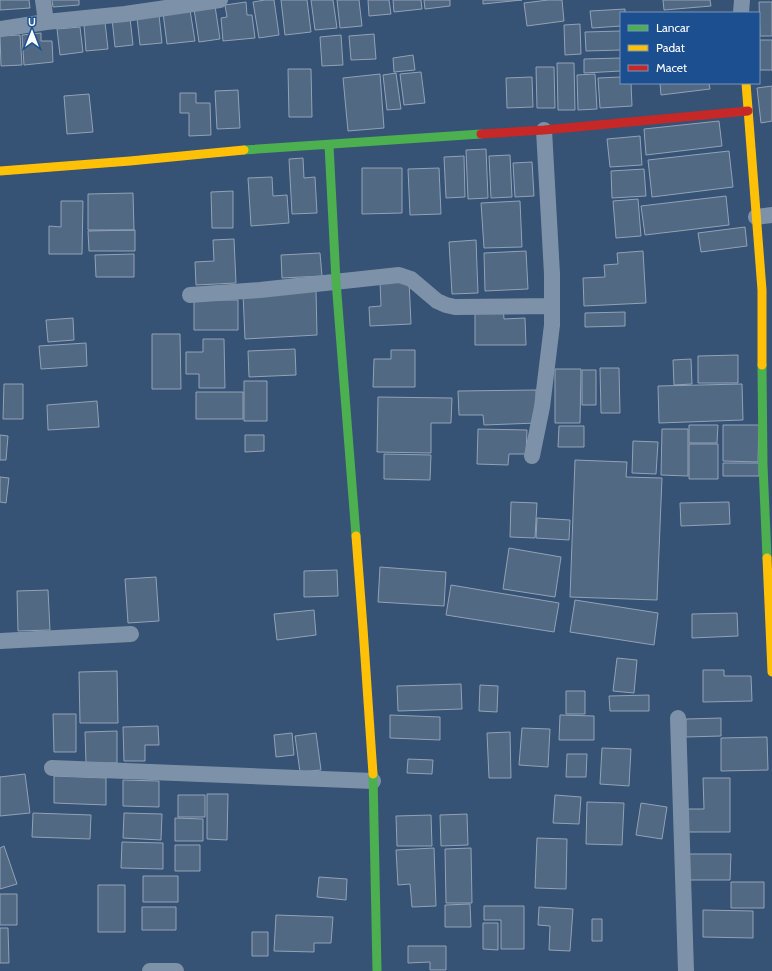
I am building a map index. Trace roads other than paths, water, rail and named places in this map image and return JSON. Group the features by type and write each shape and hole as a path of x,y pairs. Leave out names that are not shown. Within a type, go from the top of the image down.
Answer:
{"street":[{"path":"43,0 46,22"},
{"path":"741,12 742,0"},
{"path":"0,29 124,7 212,1"},
{"path":"746,84 762,290 768,464 772,672"},
{"path":"0,171 245,150 544,130 748,111"},
{"path":"532,456 542,407 552,325 552,274 544,130"},
{"path":"329,145 336,281 363,628 373,781 377,971"},
{"path":"756,217 772,215"},
{"path":"190,295 260,290 399,275 411,279 437,301 446,306 552,306"},
{"path":"0,641 130,634"},
{"path":"678,718 686,971"},
{"path":"52,768 373,781"},
{"path":"150,971 176,971"}]}
